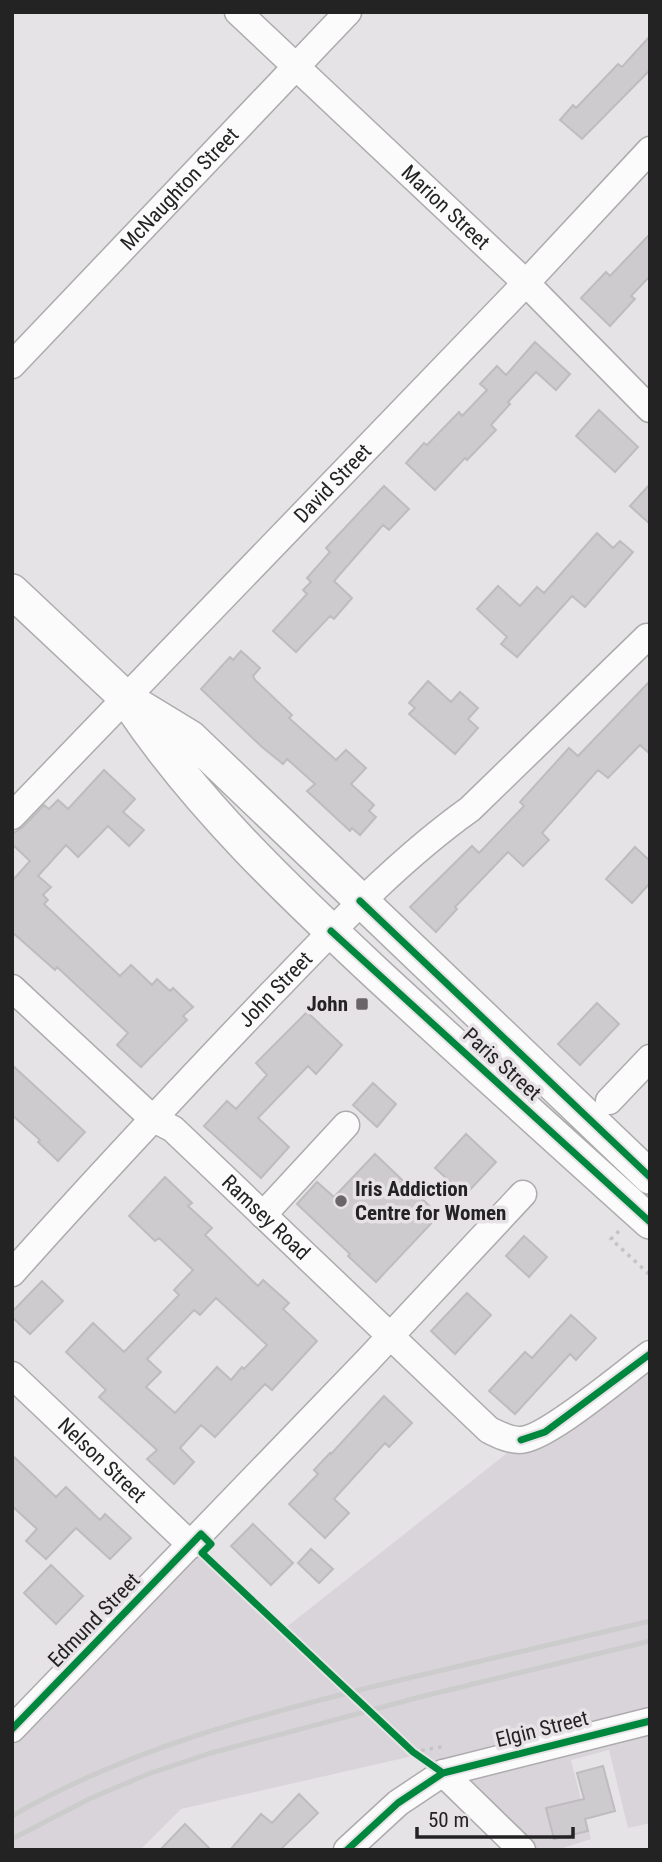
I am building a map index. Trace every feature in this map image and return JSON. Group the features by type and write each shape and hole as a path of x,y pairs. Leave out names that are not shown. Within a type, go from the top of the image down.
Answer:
{"main road":[{"name":"Paris Street","path":"12,591 126,698 190,737 650,1177"},
{"name":"Paris Street","path":"126,698 161,751 218,817 331,931 636,1224"}],"street":[{"name":"Marion Street","path":"238,12 526,283 650,409"},
{"name":"McNaughton Street","path":"12,365 348,12"},
{"name":"David Street","path":"12,816 526,283 650,150"},
{"name":"John Street","path":"12,1273 152,1118 360,901 433,836 470,809 647,637"},
{"name":"Ramsey Road","path":"12,988 152,1118 173,1129 489,1430 506,1438 521,1440 545,1432 650,1354"},
{"path":"609,1101 650,1058"},
{"path":"263,1215 346,1125"},
{"name":"Edmund Street","path":"12,1730 197,1549 523,1194"},
{"name":"Nelson Street","path":"12,1375 197,1549"},
{"name":"Elgin Street","path":"347,1850 398,1802 443,1773 650,1721"},
{"path":"443,1773 522,1850"}],"path":[{"path":"636,1224 611,1239 650,1275"},
{"path":"197,1549 399,1740"},
{"path":"413,1752 449,1745"}],"shaded area":[{"path":"650,1355 650,1823 628,1828 609,1750 571,1760 591,1839 557,1850 533,1850 465,1787 417,1755 181,1809 140,1850 12,1850 12,1733 191,1547 208,1556 284,1629 521,1442"}],"building":[{"path":"650,36 650,70 582,139 560,120 573,105 576,108 618,64 622,67"},
{"path":"650,234 650,276 631,296 635,299 610,326 581,298 606,272 610,276"},
{"path":"535,342 570,374 556,390 536,372 491,425 496,430 435,490 406,463 424,443 427,445 459,412 462,416 487,390 480,384 497,366 506,375"},
{"path":"599,410 638,447 615,472 576,436"},
{"path":"650,484 650,524 630,506"},
{"path":"384,486 409,509 389,530 383,525 334,581 352,598 334,619 330,616 296,652 273,631 307,594 303,590 311,582 307,578 330,552 326,548"},
{"path":"597,533 613,548 620,541 633,552 585,607 572,596 517,657 501,644 507,637 477,609 498,586 520,606 537,587 544,593"},
{"path":"241,651 260,668 253,676 255,680 292,715 289,718 336,760 346,750 366,768 351,784 374,805 369,811 376,817 360,835 352,828 350,831 307,791 315,784 287,759 283,764 262,747 201,689 230,657 233,660"},
{"path":"428,681 451,702 460,692 478,708 468,719 478,728 455,754 409,714 415,708 409,703"},
{"path":"650,681 650,754 640,745 608,778 598,770 542,833 549,840 523,866 508,852 455,907 457,909 436,932 410,907 472,846 479,853 524,806 520,802 569,748 578,756"},
{"path":"104,770 135,799 123,812 144,830 129,846 108,826 78,857 66,845 38,876 51,887 43,895 48,900 44,904 120,976 131,965 152,985 157,979 170,991 173,988 193,1007 183,1016 187,1020 141,1067 117,1045 128,1033 57,967 55,970 12,932 12,881 30,861 12,844 12,834 23,827 44,805 49,809 58,800 68,809"},
{"path":"635,847 650,861 650,883 632,903 606,879"},
{"path":"597,1003 619,1024 580,1065 558,1044"},
{"path":"307,1012 342,1045 316,1074 308,1066 258,1118 289,1147 261,1178 204,1126 227,1101 236,1109 267,1075 256,1063"},
{"path":"12,1065 85,1132 58,1161 38,1142 40,1140 12,1115"},
{"path":"373,1083 396,1104 377,1127 353,1105"},
{"path":"466,1134 496,1162 465,1195 435,1168"},
{"path":"375,1154 439,1215 376,1282 297,1204 317,1182 334,1197"},
{"path":"165,1177 192,1203 188,1206 212,1228 205,1235 258,1286 263,1280 289,1303 283,1309 317,1341 272,1390 265,1384 215,1437 201,1425 180,1448 194,1462 174,1484 147,1459 157,1450 99,1397 106,1390 66,1352 93,1323 124,1352 179,1295 174,1290 193,1270 159,1238 155,1241 129,1216","holes":["216,1298 267,1345 231,1380 217,1367 175,1413 146,1387 161,1372 147,1359 194,1310 200,1315"]},
{"path":"524,1236 547,1257 529,1277 506,1256"},
{"path":"42,1281 63,1301 30,1334 12,1317 12,1312"},
{"path":"467,1293 491,1315 455,1354 431,1331"},
{"path":"571,1315 596,1338 576,1360 570,1354 515,1414 489,1391 525,1352 532,1358"},
{"path":"384,1396 412,1423 389,1447 385,1443 334,1499 349,1513 325,1538 289,1504 318,1474 314,1470"},
{"path":"12,1455 56,1497 66,1487 100,1520 105,1514 131,1538 110,1559 76,1528 46,1559 26,1541 37,1529 12,1506"},
{"path":"253,1524 293,1563 271,1585 231,1546"},
{"path":"311,1549 333,1569 319,1583 298,1563"},
{"path":"51,1565 83,1596 56,1624 24,1593"},
{"path":"603,1766 615,1811 585,1819 588,1831 554,1839 546,1808 584,1799 577,1773"},
{"path":"299,1794 318,1813 280,1850 230,1850 261,1814 272,1823"},
{"path":"185,1824 211,1850 160,1850"}],"railway":[{"path":"12,1816 102,1771 149,1752 245,1721 392,1682 650,1621"},
{"path":"12,1839 89,1799 148,1774 211,1753 420,1697 650,1641"}],"cycle path":[{"path":"360,901 650,1177"},
{"path":"331,931 650,1222"},
{"path":"521,1440 545,1432 650,1354"},
{"path":"12,1729 201,1534 211,1544 202,1553 413,1752 443,1773"},
{"path":"347,1850 398,1803 443,1773 650,1721"}],"place":[{"name":"John","path":"362,1004"},
{"name":"Iris Addiction Centre for Women","path":"341,1201"}]}
